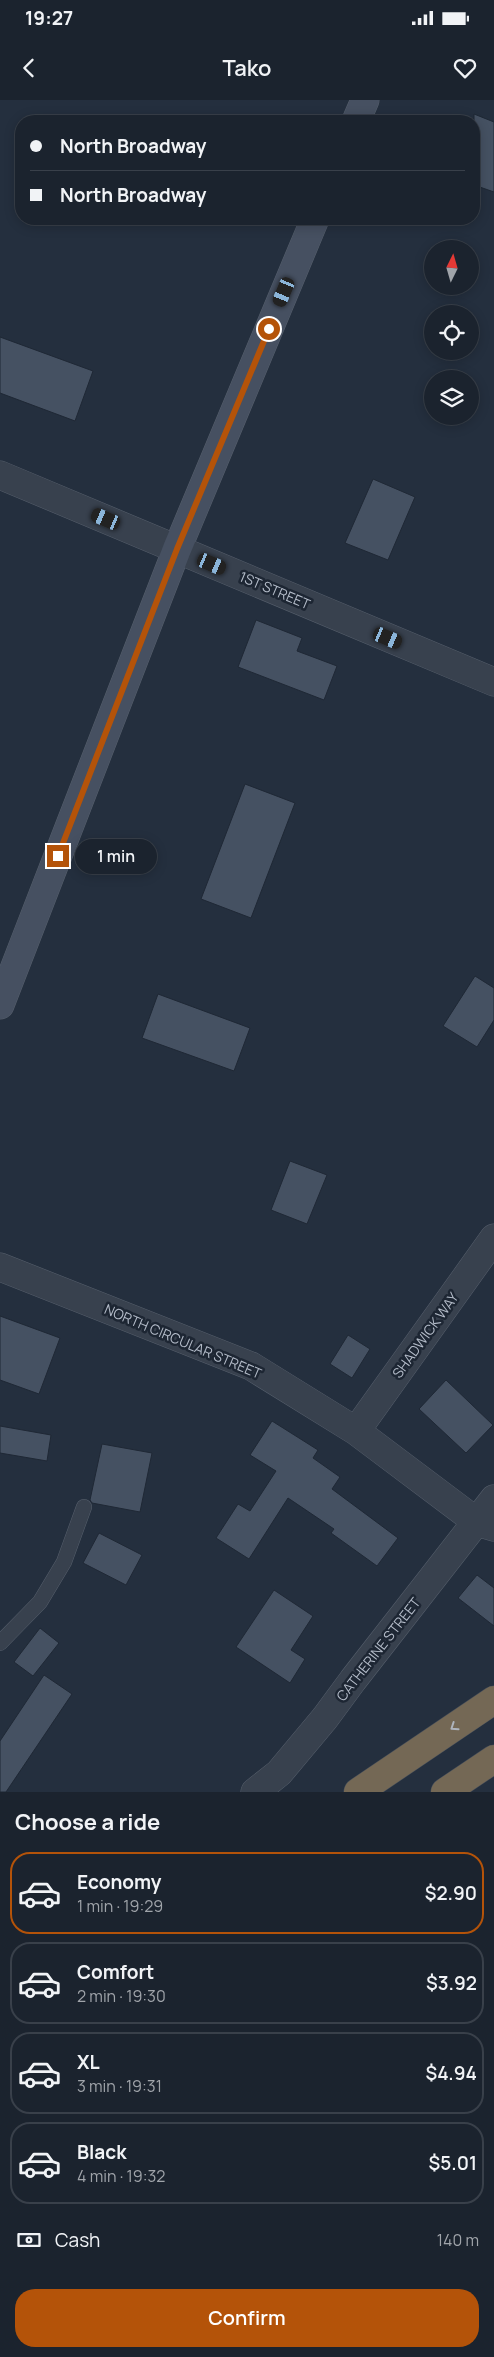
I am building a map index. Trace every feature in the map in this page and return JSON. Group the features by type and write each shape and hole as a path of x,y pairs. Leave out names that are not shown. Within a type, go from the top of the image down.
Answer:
{"highway":[{"path":"358,1792 494,1700"},
{"path":"445,1792 494,1759"}],"street":[{"path":"359,115 365,100"},
{"path":"0,1004 177,549 312,225"},
{"name":"1ST STREET","path":"0,475 494,682"},
{"name":"SHADWICK WAY","path":"356,1432 494,1238"},
{"name":"NORTH CIRCULAR STREET","path":"0,1267 251,1366 356,1432 486,1524"},
{"name":"CATHERINE STREET","path":"255,1792 279,1774 326,1718 352,1680 486,1524 494,1499"}],"lane":[{"path":"0,1643 40,1602 64,1562 84,1507"}],"building":[{"path":"480,116 494,122 494,192 480,187"},
{"path":"0,337 93,371 75,421 0,393"},
{"path":"373,479 415,497 388,560 345,543"},
{"path":"256,620 302,638 297,651 337,666 324,700 238,667"},
{"path":"245,784 295,803 251,918 201,899"},
{"path":"475,976 494,988 494,1020 477,1047 443,1026"},
{"path":"158,994 250,1028 234,1071 142,1038"},
{"path":"290,1161 327,1175 307,1224 271,1210"},
{"path":"0,1316 60,1338 39,1394 0,1380"},
{"path":"348,1335 370,1349 352,1378 330,1364"},
{"path":"446,1380 493,1425 466,1453 419,1409"},
{"path":"272,1421 318,1450 313,1458 340,1477 332,1489 398,1538 377,1566 331,1533 334,1529 288,1498 249,1559 216,1538 238,1504 250,1511 276,1471 250,1455"},
{"path":"0,1426 51,1435 47,1461 0,1453"},
{"path":"102,1444 152,1453 140,1512 92,1503 90,1500"},
{"path":"99,1533 142,1555 126,1585 83,1563"},
{"path":"477,1575 494,1588 494,1626 458,1598"},
{"path":"274,1590 313,1616 291,1650 305,1659 290,1683 236,1647"},
{"path":"40,1628 59,1643 33,1676 14,1662"},
{"path":"44,1675 72,1694 6,1792 0,1792 0,1741"}],"route":[{"path":"58,856 177,549 269,329"}]}
